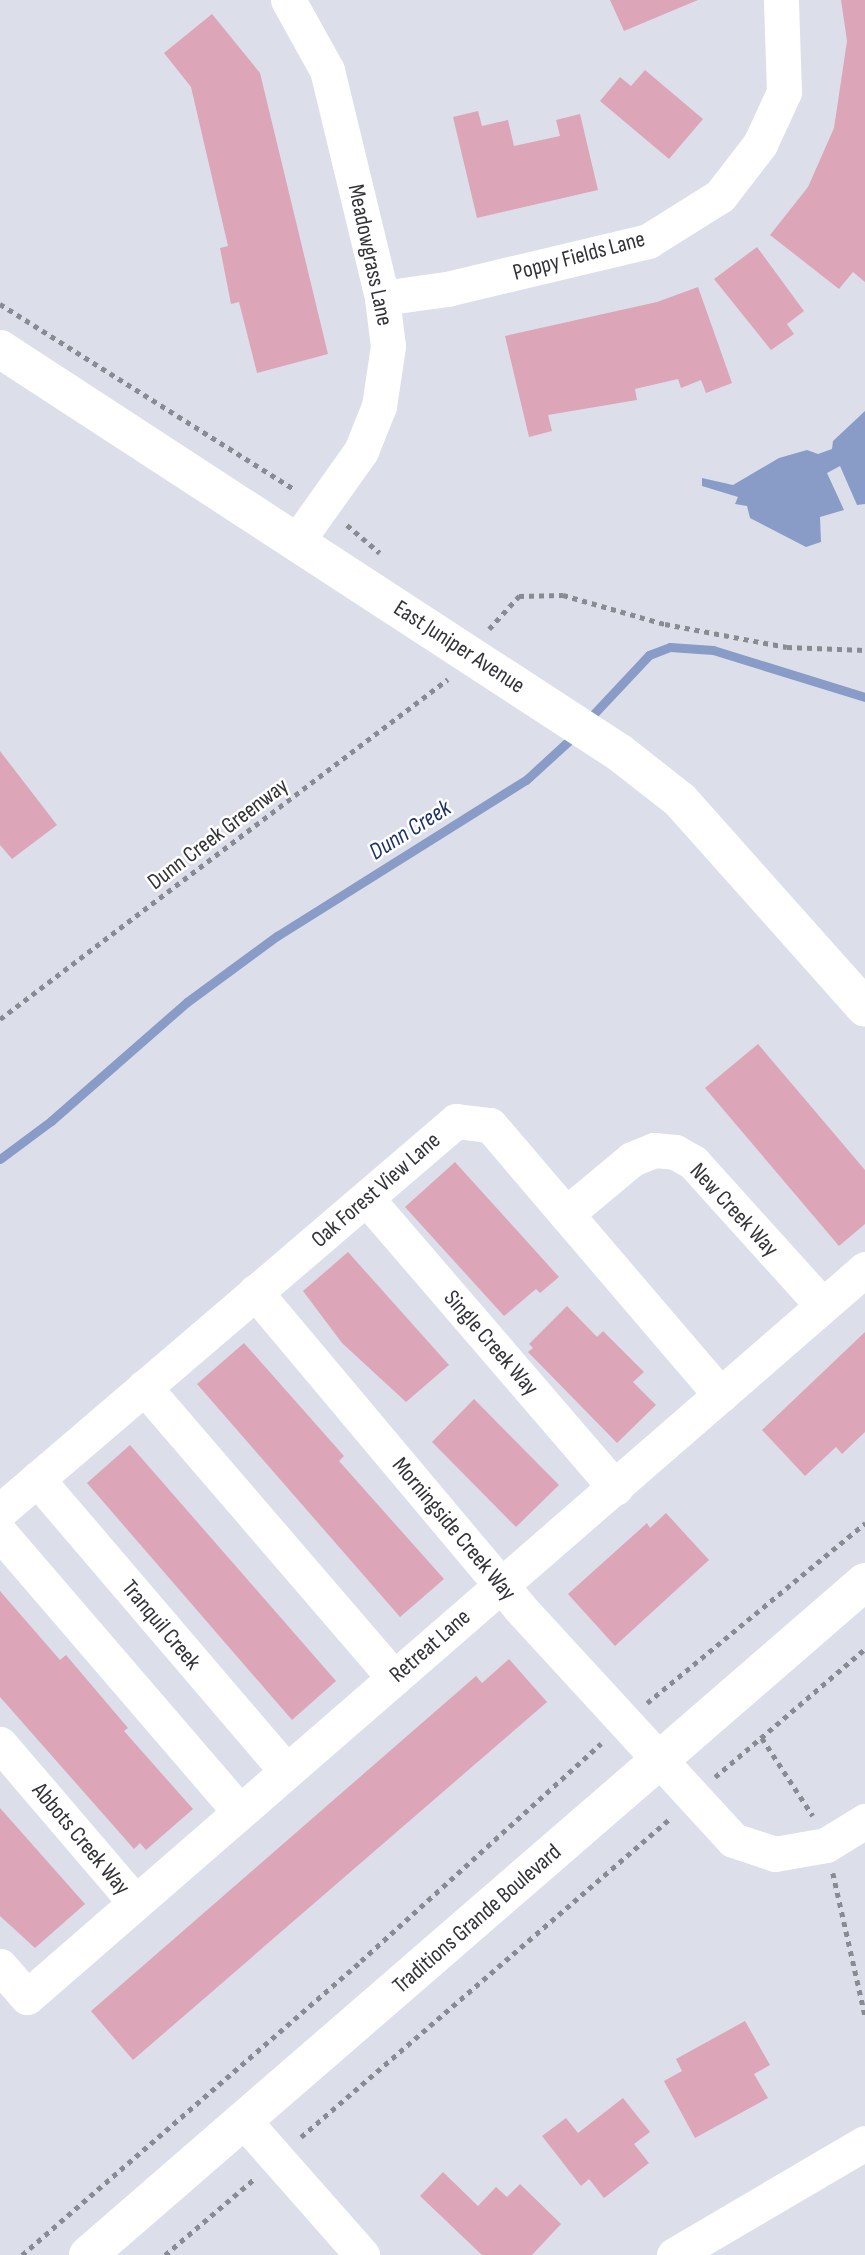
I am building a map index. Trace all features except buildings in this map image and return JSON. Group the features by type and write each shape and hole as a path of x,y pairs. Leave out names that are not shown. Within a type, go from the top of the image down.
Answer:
{"street":[{"name":"Meadowgrass Lane","path":"288,0 327,69 382,298 388,346 379,406 361,451 297,541"},
{"name":"Poppy Fields Lane","path":"382,298 447,289 648,241 720,196 760,144 783,92 781,0"},
{"name":"East Juniper Avenue","path":"0,349 502,675 642,771 680,800 728,851 865,1008"},
{"name":"Oak Forest View Lane","path":"0,1511 456,1121 490,1125 722,1395"},
{"name":"New Creek Way","path":"566,1214 632,1159 654,1150 675,1152 693,1162 822,1305"},
{"name":"Single Creek Way","path":"366,1199 616,1488"},
{"name":"Retreat Lane","path":"0,1966 27,1997 865,1269"},
{"name":"Morningside Creek Way","path":"255,1292 500,1586 658,1762 733,1840 775,1854 826,1845 865,1821"},
{"path":"144,1387 394,1678"},
{"name":"Tranquil Creek","path":"37,1479 286,1771"},
{"path":"0,1533 240,1812"},
{"name":"Traditions Grande Boulevard","path":"88,2255 865,1582"},
{"name":"Abbots Creek Way","path":"0,1744 135,1902"},
{"path":"244,2121 362,2255"},
{"path":"674,2255 865,2143"}],"path":[{"path":"0,304 295,490"},
{"path":"483,636 519,596 563,595 665,624 787,647 865,650"},
{"name":"Dunn Creek Greenway","path":"0,1019 454,674"},
{"path":"642,1708 865,1523"},
{"path":"708,1783 865,1649"},
{"path":"762,1738 817,1821"},
{"path":"22,2255 371,1952 605,1739"},
{"path":"294,2142 674,1815"},
{"path":"831,1863 865,2015"},
{"path":"166,2255 261,2170"}],"water":[{"path":"865,411 865,504 857,505 840,466 827,473 844,510 820,517 821,542 806,547 750,518 747,506 735,504 738,497 702,486 702,478 733,485 779,458 807,450 818,454 832,449 833,441"}],"waterway":[{"name":"Dunn Creek","path":"588,720 649,655 670,647 713,650 865,697"},
{"name":"Dunn Creek","path":"0,1159 51,1121 187,1002 277,936 526,780 574,736"}]}
